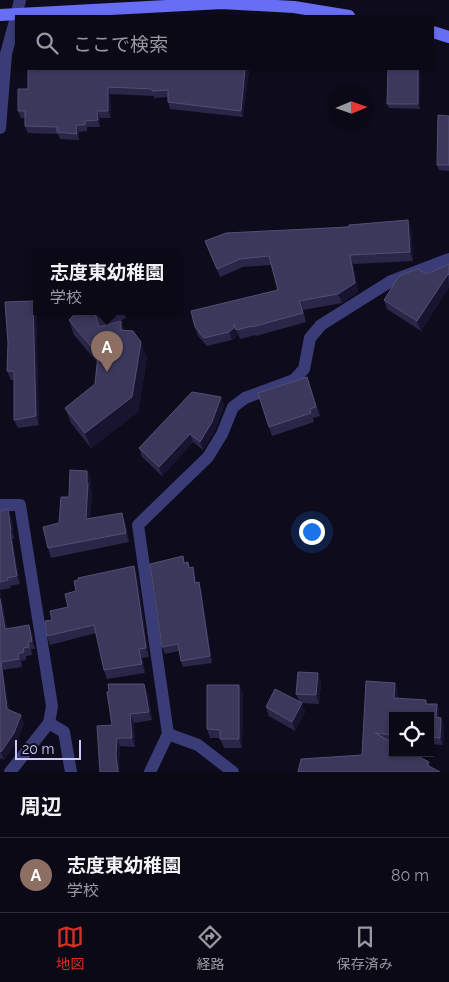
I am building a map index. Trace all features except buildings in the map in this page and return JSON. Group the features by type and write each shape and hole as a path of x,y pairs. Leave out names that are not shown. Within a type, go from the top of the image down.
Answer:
{"main road":[{"path":"0,15 222,3 294,7 343,15"},
{"path":"434,32 449,37"}],"street":[{"path":"17,15 20,0"},
{"path":"0,128 6,54 15,22"},
{"path":"150,772 168,734 138,525 208,457 222,434 233,407 245,398 294,380 304,369 310,338 321,325 391,282 449,260"},
{"path":"0,505 20,505 52,706 48,723 10,772"},
{"path":"48,723 64,732 71,772"},
{"path":"168,734 198,745 233,772"}],"place":[{"name":"志度東幼稚園","path":"107,372"}]}
